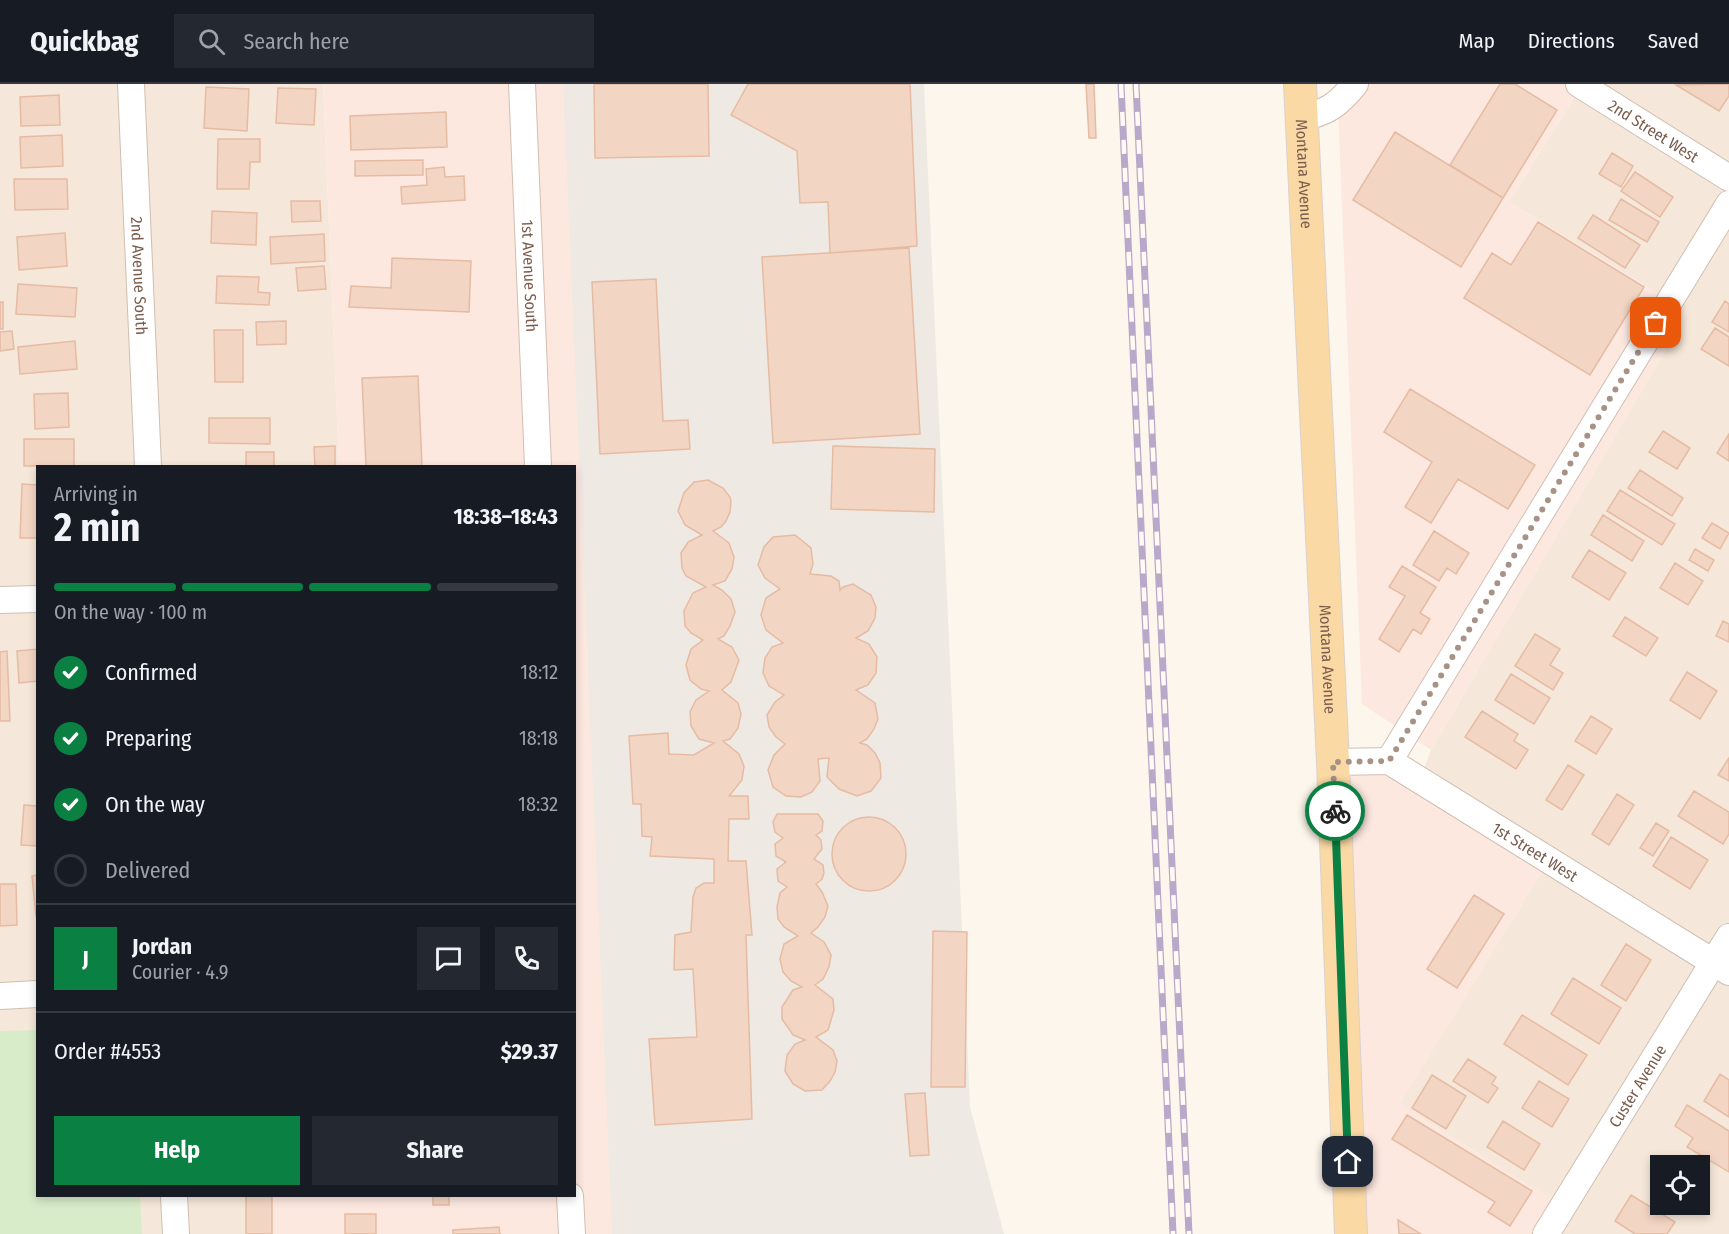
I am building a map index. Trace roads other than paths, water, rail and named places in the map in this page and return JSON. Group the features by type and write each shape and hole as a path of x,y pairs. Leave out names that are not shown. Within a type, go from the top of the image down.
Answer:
{"main road":[{"name":"Montana Avenue","path":"1299,84 1333,762 1351,1234"}],"street":[{"name":"2nd Avenue South","path":"131,84 148,465"},
{"name":"1st Avenue South","path":"522,84 538,465"},
{"path":"1301,117 1316,115 1328,110 1344,98 1355,84"},
{"name":"2nd Street West","path":"1579,84 1729,178"},
{"path":"1333,762 1389,761 1729,204"},
{"path":"0,600 36,599"},
{"name":"1st Street West","path":"1389,761 1721,967"},
{"name":"Custer Avenue","path":"1546,1234 1721,967 1729,937"},
{"path":"0,996 36,994"},
{"path":"174,1197 176,1234"},
{"path":"570,1197 572,1234"}],"railway":[{"path":"1121,84 1173,1234"},
{"path":"1136,84 1189,1234"}]}
